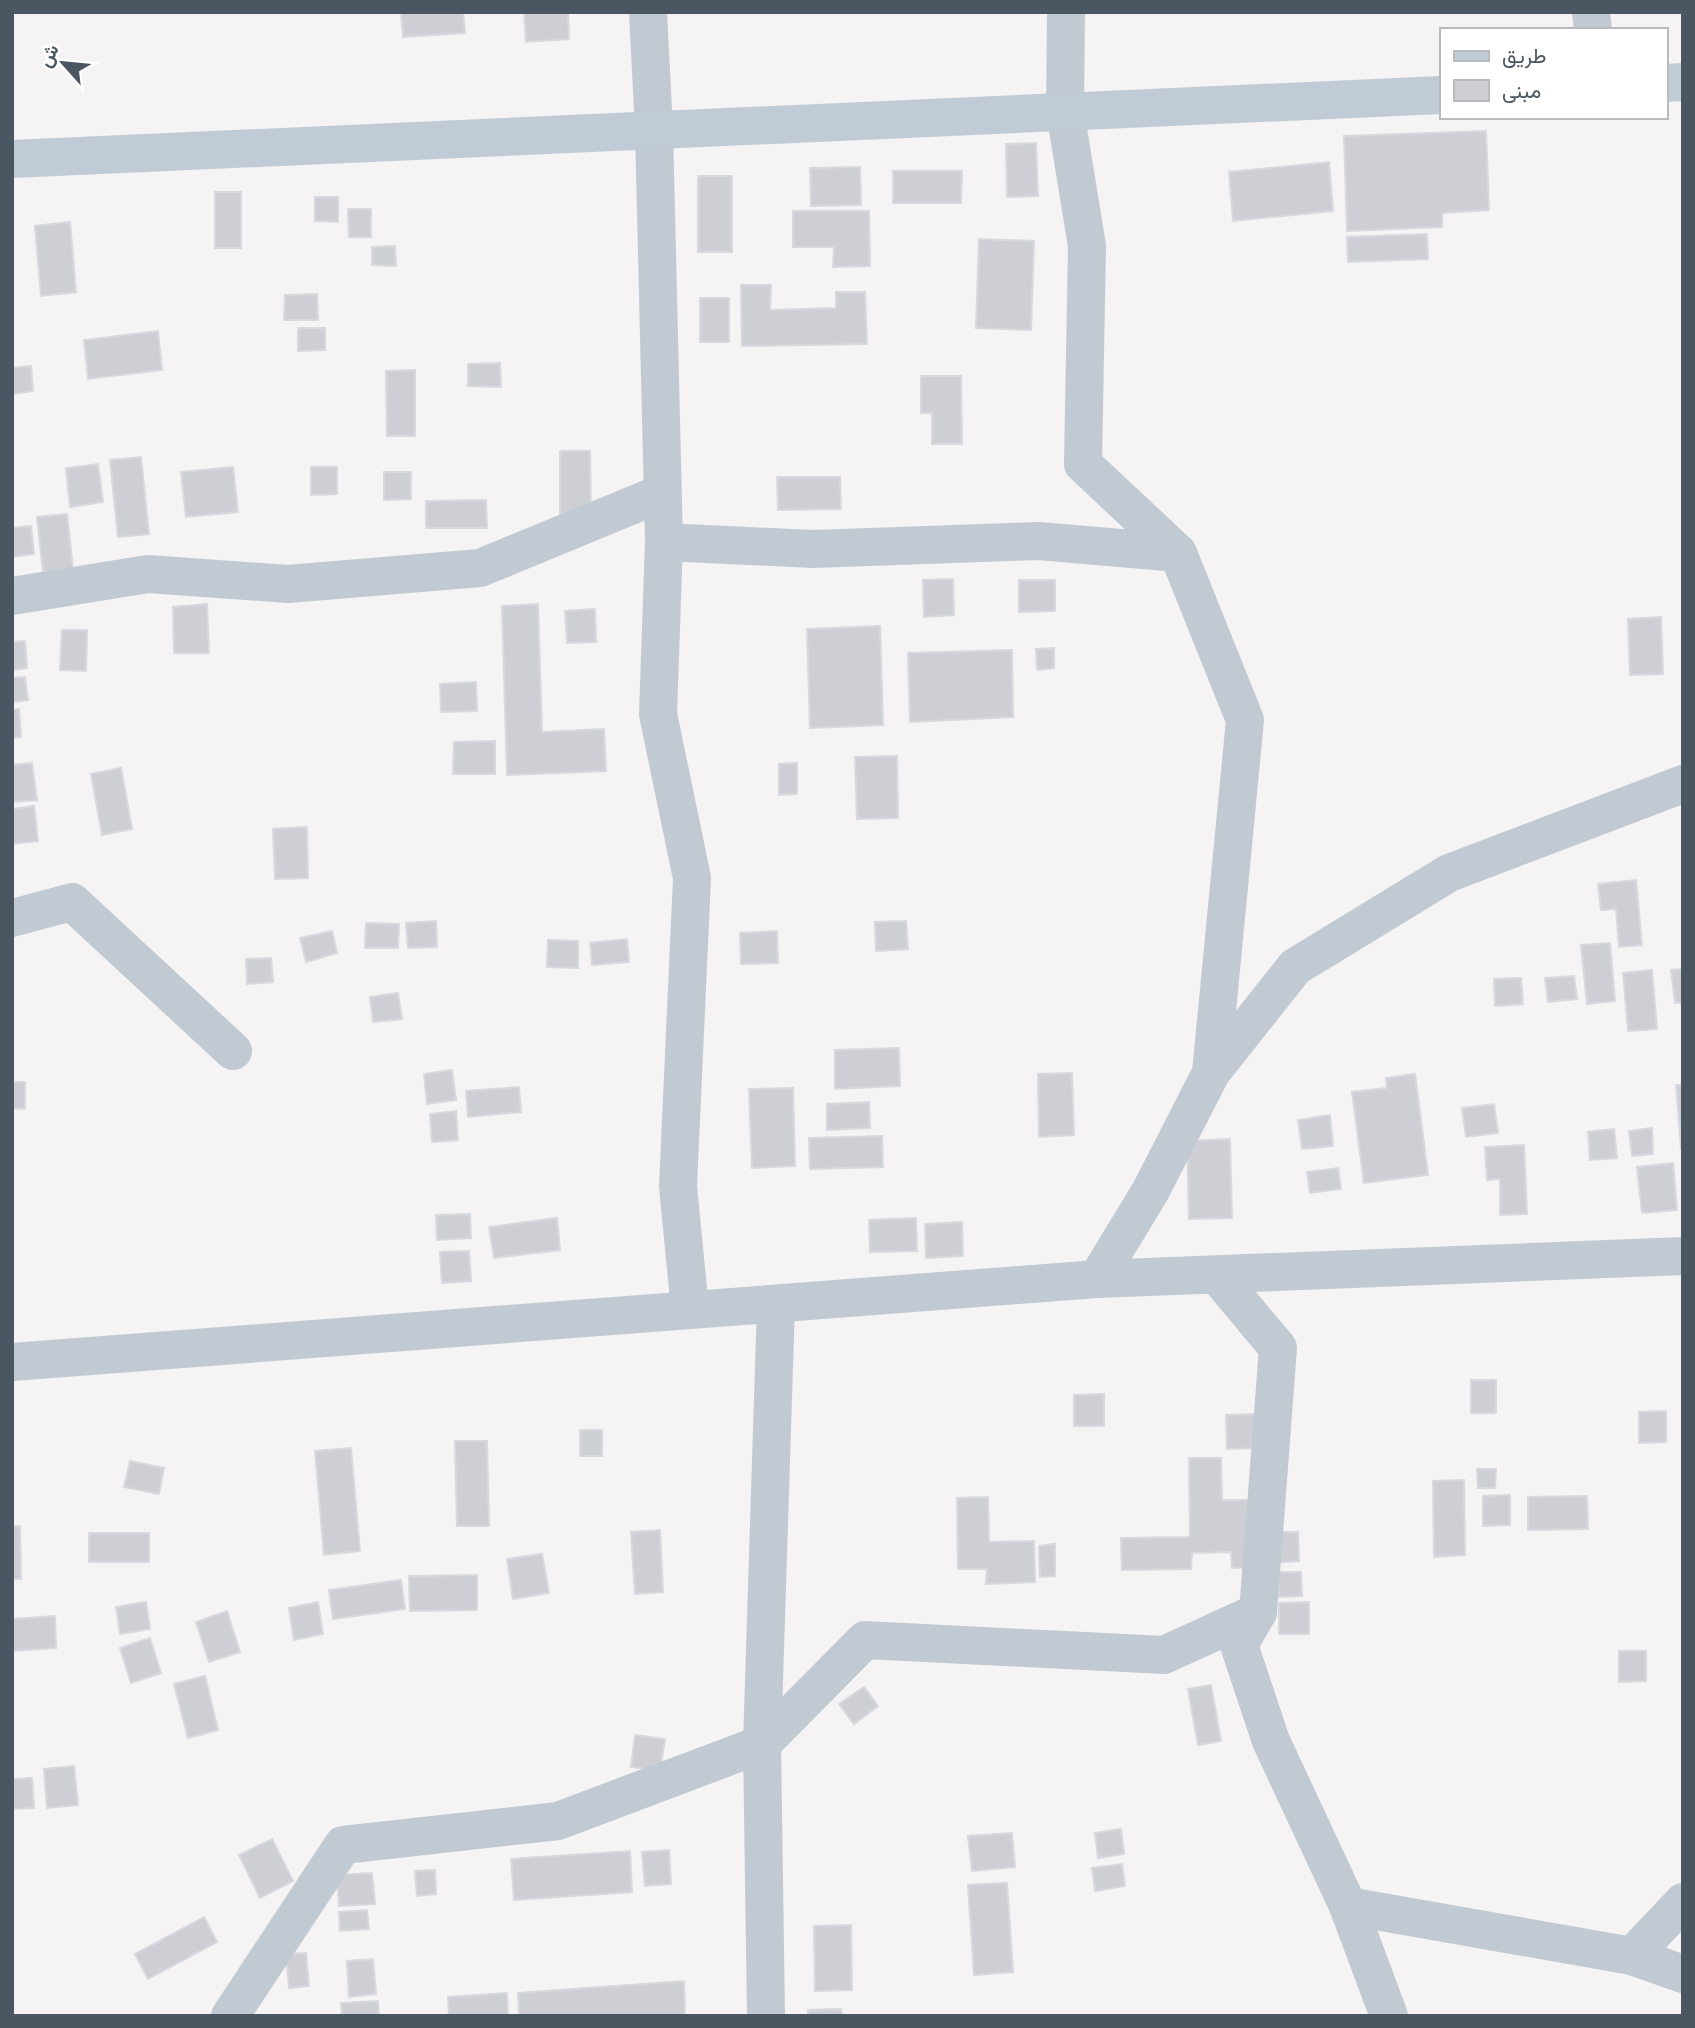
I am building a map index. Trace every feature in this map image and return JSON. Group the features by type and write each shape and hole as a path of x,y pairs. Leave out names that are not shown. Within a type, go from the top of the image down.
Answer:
{"street":[{"path":"648,12 654,130 664,542 658,714 692,878 678,1186 690,1310"},
{"path":"1066,12 1065,111 1087,246 1083,464 1178,553 1245,720 1210,1073"},
{"path":"12,159 1440,94"},
{"path":"12,596 148,574 289,584 480,568 662,494"},
{"path":"664,542 813,549 1039,541 1178,553"},
{"path":"1097,1279 1150,1192 1210,1073 1296,967 1449,873 1683,784"},
{"path":"12,918 72,901 233,1051"},
{"path":"12,1362 1097,1279 1683,1256"},
{"path":"1217,1275 1278,1348 1258,1612 1239,1646 1271,1741 1348,1906 1390,2016"},
{"path":"766,2016 762,1744 776,1304"},
{"path":"230,2016 343,1844 558,1821 762,1744 864,1640 1164,1655 1258,1612"},
{"path":"1632,1956 1683,1902"},
{"path":"1348,1906 1632,1956 1683,1974"}],"building":[{"path":"401,12 463,12 465,33 403,37"},
{"path":"524,12 568,12 569,39 526,42"},
{"path":"1486,131 1489,210 1442,213 1442,227 1347,231 1344,136"},
{"path":"1036,143 1038,196 1007,197 1006,144"},
{"path":"1329,162 1333,211 1233,221 1229,172"},
{"path":"860,167 861,205 811,206 810,168"},
{"path":"893,171 962,171 961,203 893,203"},
{"path":"698,176 732,176 732,252 698,252"},
{"path":"215,192 241,192 241,248 215,248"},
{"path":"315,197 338,197 338,222 315,221"},
{"path":"348,209 371,209 371,237 349,237"},
{"path":"793,211 869,211 870,266 833,267 834,247 793,247"},
{"path":"70,222 76,292 41,296 35,226"},
{"path":"1427,234 1428,259 1348,262 1347,237"},
{"path":"979,239 1034,241 1031,330 976,328"},
{"path":"395,246 396,266 372,265 372,247"},
{"path":"741,285 771,285 770,310 836,308 836,292 865,292 867,344 742,346"},
{"path":"317,294 318,320 284,320 285,295"},
{"path":"700,298 729,298 729,342 700,342"},
{"path":"298,328 325,328 325,350 298,351"},
{"path":"158,331 162,370 88,379 84,340"},
{"path":"500,363 501,387 468,386 468,364"},
{"path":"31,366 33,391 12,394 12,368"},
{"path":"415,370 415,436 387,436 386,371"},
{"path":"921,376 961,376 962,444 932,444 932,413 921,413"},
{"path":"560,451 590,451 591,520 560,521"},
{"path":"141,457 149,534 118,537 110,460"},
{"path":"98,464 103,502 70,507 66,468"},
{"path":"233,467 238,512 186,517 181,472"},
{"path":"311,467 337,467 337,494 311,495"},
{"path":"384,472 411,472 411,499 384,500"},
{"path":"777,477 840,477 841,509 778,510"},
{"path":"486,500 487,528 426,528 426,501"},
{"path":"67,514 73,569 43,572 37,517"},
{"path":"31,526 34,554 12,557 12,528"},
{"path":"953,579 954,615 924,617 923,580"},
{"path":"1019,580 1055,580 1055,611 1019,612"},
{"path":"207,604 209,653 174,653 173,607"},
{"path":"538,604 542,732 604,729 606,771 507,775 502,606"},
{"path":"595,609 596,642 567,643 565,611"},
{"path":"1661,617 1663,674 1630,675 1628,619"},
{"path":"880,626 883,725 810,728 807,629"},
{"path":"62,630 87,630 86,671 60,670"},
{"path":"25,641 27,668 12,670 12,642"},
{"path":"1054,648 1054,668 1037,670 1036,649"},
{"path":"1012,650 1013,717 910,722 908,653"},
{"path":"25,677 28,700 12,702 12,678"},
{"path":"476,682 477,711 441,712 440,684"},
{"path":"19,709 21,737 12,738 12,710"},
{"path":"495,741 495,774 453,774 454,742"},
{"path":"897,756 898,818 857,819 855,757"},
{"path":"32,763 37,800 12,802 12,765"},
{"path":"797,763 797,794 779,795 779,764"},
{"path":"121,768 132,829 102,835 91,774"},
{"path":"34,806 38,841 12,844 12,809"},
{"path":"307,827 308,878 275,879 273,829"},
{"path":"1636,880 1642,945 1619,947 1616,909 1601,910 1598,884"},
{"path":"436,921 437,947 408,948 406,923"},
{"path":"906,921 908,949 876,951 875,922"},
{"path":"366,923 399,924 398,948 365,948"},
{"path":"332,931 337,953 306,962 300,938"},
{"path":"777,931 778,963 741,964 740,933"},
{"path":"627,939 629,962 592,965 590,943"},
{"path":"548,940 578,941 578,968 547,967"},
{"path":"1610,943 1615,1001 1587,1004 1581,945"},
{"path":"271,958 273,982 247,984 246,959"},
{"path":"1683,969 1683,1003 1675,1003 1671,970"},
{"path":"1652,970 1657,1029 1628,1031 1623,973"},
{"path":"1574,976 1577,999 1548,1002 1545,978"},
{"path":"1521,978 1523,1004 1495,1006 1494,979"},
{"path":"398,993 402,1019 373,1022 370,997"},
{"path":"899,1048 900,1086 835,1089 835,1050"},
{"path":"452,1070 456,1100 427,1104 424,1074"},
{"path":"1072,1073 1074,1135 1039,1137 1038,1074"},
{"path":"1415,1074 1428,1175 1364,1183 1352,1092 1387,1088 1386,1078"},
{"path":"12,1082 25,1082 25,1109 12,1108"},
{"path":"1676,1085 1683,1085 1681,1149"},
{"path":"519,1087 521,1112 468,1117 466,1091"},
{"path":"793,1088 795,1166 752,1168 749,1089"},
{"path":"869,1102 870,1128 827,1130 827,1104"},
{"path":"1494,1104 1498,1133 1466,1137 1462,1108"},
{"path":"456,1111 458,1140 432,1142 430,1114"},
{"path":"1330,1115 1333,1146 1302,1149 1298,1120"},
{"path":"1652,1128 1653,1154 1632,1156 1629,1131"},
{"path":"1614,1129 1617,1158 1590,1160 1588,1132"},
{"path":"882,1136 883,1167 810,1169 809,1138"},
{"path":"1230,1139 1232,1218 1189,1219 1187,1141"},
{"path":"1524,1145 1527,1214 1500,1215 1500,1179 1487,1180 1485,1147"},
{"path":"1673,1163 1677,1210 1642,1213 1637,1167"},
{"path":"1338,1168 1341,1189 1310,1193 1307,1172"},
{"path":"470,1214 471,1238 437,1240 436,1215"},
{"path":"557,1218 560,1250 494,1258 489,1227"},
{"path":"916,1218 917,1251 870,1252 869,1220"},
{"path":"962,1222 963,1256 926,1258 925,1224"},
{"path":"469,1251 471,1281 442,1283 440,1252"},
{"path":"1471,1380 1496,1380 1496,1413 1471,1413"},
{"path":"1104,1394 1104,1426 1074,1426 1074,1395"},
{"path":"1666,1411 1666,1442 1639,1443 1639,1412"},
{"path":"1257,1414 1257,1448 1227,1449 1226,1415"},
{"path":"580,1430 602,1430 602,1456 580,1456"},
{"path":"455,1441 487,1441 489,1526 457,1526"},
{"path":"351,1448 360,1551 324,1555 315,1451"},
{"path":"1189,1458 1221,1458 1222,1500 1258,1500 1258,1567 1232,1568 1231,1552 1192,1553 1191,1569 1122,1570 1121,1538 1190,1537"},
{"path":"130,1461 164,1468 159,1494 124,1487"},
{"path":"1477,1469 1496,1469 1495,1488 1478,1488"},
{"path":"1464,1480 1465,1555 1434,1557 1433,1481"},
{"path":"1510,1495 1510,1525 1483,1526 1483,1496"},
{"path":"1587,1496 1588,1529 1528,1530 1528,1497"},
{"path":"988,1497 989,1542 1034,1541 1035,1582 986,1584 987,1569 958,1569 957,1498"},
{"path":"12,1526 20,1526 21,1579 12,1579"},
{"path":"660,1530 663,1592 635,1594 631,1532"},
{"path":"1272,1532 1298,1532 1299,1561 1273,1563"},
{"path":"89,1533 149,1533 149,1562 89,1562"},
{"path":"1055,1544 1055,1576 1040,1577 1039,1546"},
{"path":"542,1554 549,1593 513,1599 507,1559"},
{"path":"1278,1572 1301,1572 1302,1596 1279,1597"},
{"path":"477,1575 477,1610 410,1611 409,1576"},
{"path":"401,1580 405,1609 333,1619 329,1590"},
{"path":"146,1602 150,1629 120,1634 116,1607"},
{"path":"318,1602 323,1634 294,1640 289,1608"},
{"path":"1309,1602 1309,1634 1279,1634 1279,1603"},
{"path":"227,1611 240,1652 209,1662 196,1622"},
{"path":"55,1616 56,1648 12,1651 12,1619"},
{"path":"150,1638 161,1673 131,1683 120,1648"},
{"path":"1619,1651 1646,1651 1646,1681 1619,1682"},
{"path":"205,1676 218,1730 188,1738 174,1684"},
{"path":"1211,1685 1221,1741 1198,1745 1188,1689"},
{"path":"864,1687 878,1706 854,1724 839,1704"},
{"path":"635,1735 665,1739 660,1771 631,1767"},
{"path":"74,1766 78,1805 47,1808 44,1769"},
{"path":"32,1778 34,1808 12,1809 12,1779"},
{"path":"1121,1829 1124,1854 1098,1858 1095,1833"},
{"path":"1012,1833 1015,1867 972,1871 968,1836"},
{"path":"272,1839 293,1881 260,1898 239,1855"},
{"path":"669,1850 671,1884 645,1886 642,1852"},
{"path":"630,1851 632,1892 514,1900 511,1859"},
{"path":"1122,1864 1125,1886 1095,1891 1092,1868"},
{"path":"435,1870 436,1894 417,1896 415,1871"},
{"path":"372,1873 375,1904 339,1906 337,1875"},
{"path":"1007,1883 1013,1972 974,1975 968,1885"},
{"path":"367,1910 369,1929 340,1931 339,1912"},
{"path":"204,1917 217,1942 148,1979 135,1954"},
{"path":"851,1925 852,1990 815,1991 814,1926"},
{"path":"306,1953 309,1986 289,1988 286,1954"},
{"path":"373,1959 376,1994 349,1997 347,1961"},
{"path":"684,1981 685,2015 519,2016 518,1993"},
{"path":"507,1993 508,2016 449,2016 448,1997"},
{"path":"378,2001 379,2016 342,2016 341,2003"},
{"path":"841,2009 842,2016 809,2016 808,2010"}]}
